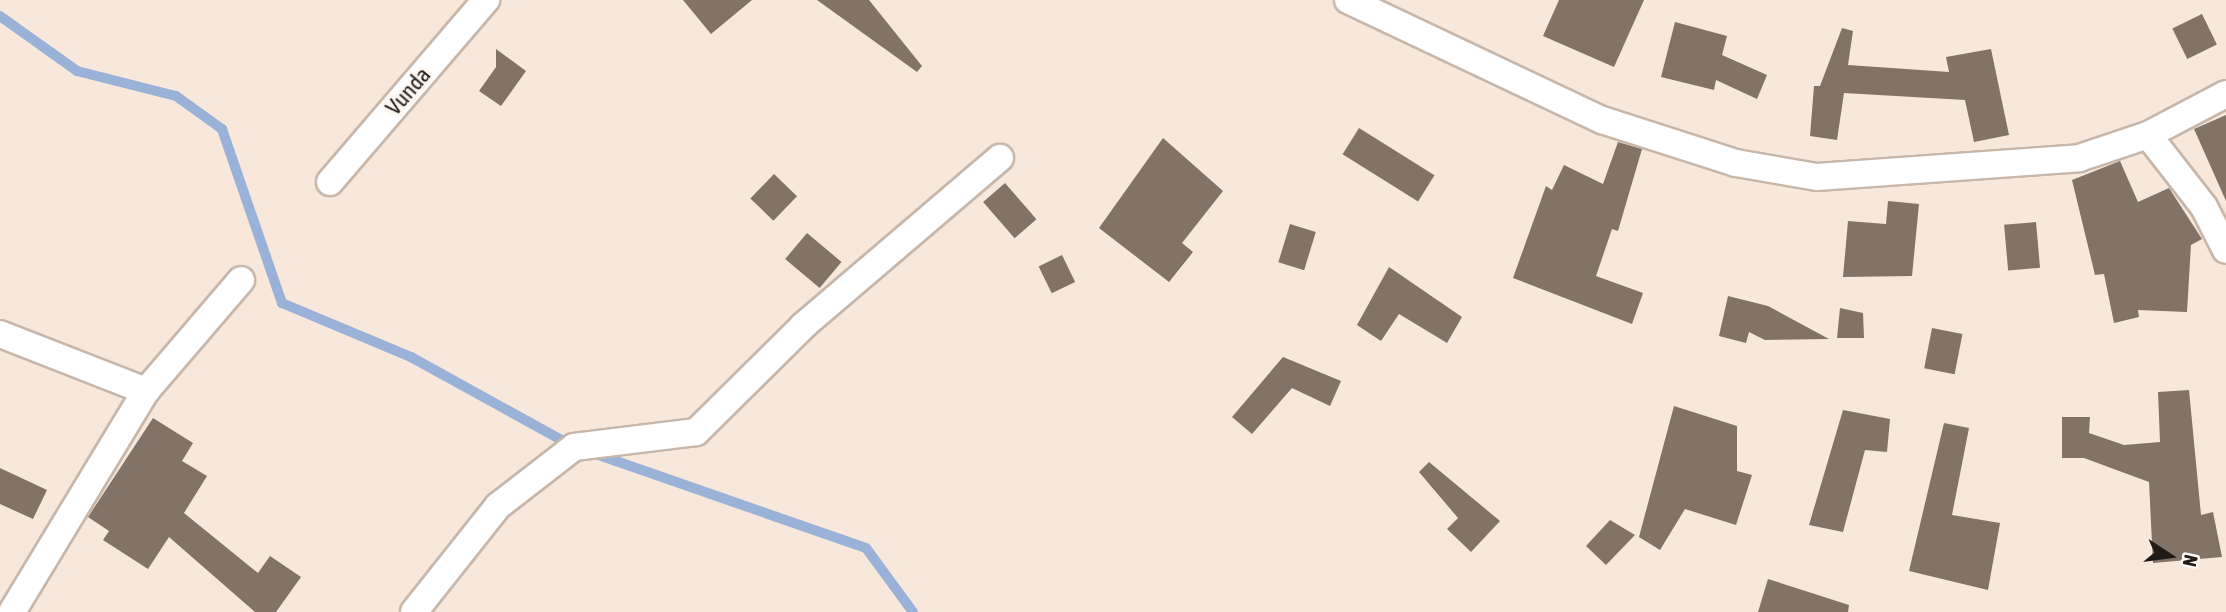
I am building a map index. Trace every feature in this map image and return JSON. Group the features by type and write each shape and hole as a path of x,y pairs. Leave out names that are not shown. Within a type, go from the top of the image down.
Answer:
{"street":[{"name":"Vunda","path":"330,182 486,0"},
{"path":"1348,0 1602,120 1749,166 1817,177 1918,173 2079,158 2148,135 2226,94"},
{"path":"2148,135 2204,207 2226,250"},
{"path":"414,612 498,506 574,447 696,432 803,327 1000,158"},
{"path":"12,612 146,391 241,280"},
{"path":"0,334 146,391"}],"building":[{"path":"683,0 752,0 711,34"},
{"path":"817,0 869,0 922,66 917,72"},
{"path":"1559,0 1644,0 1614,67 1543,36"},
{"path":"2202,14 2217,45 2187,59 2172,28"},
{"path":"1675,22 1727,36 1722,55 1767,75 1757,99 1716,80 1714,90 1661,77"},
{"path":"1842,28 1853,31 1848,65 1949,72 1946,57 1991,49 2009,135 1974,142 1965,100 1844,93 1837,140 1810,136 1814,86 1820,86"},
{"path":"496,49 526,71 501,106 479,91 496,67"},
{"path":"2226,115 2226,201 2194,129"},
{"path":"1359,128 1434,175 1418,201 1343,154"},
{"path":"1163,138 1223,191 1182,243 1193,252 1169,282 1099,228"},
{"path":"1618,142 1642,149 1618,231 1612,229 1596,276 1643,293 1632,324 1513,278 1546,186 1552,190 1564,165 1603,184"},
{"path":"2120,161 2138,202 2169,188 2202,239 2191,245 2187,312 2138,310 2139,317 2114,323 2104,274 2095,275 2072,180"},
{"path":"774,174 797,196 773,221 750,198"},
{"path":"1005,183 1036,219 1015,238 983,202"},
{"path":"1888,201 1919,204 1912,276 1843,277 1848,221 1886,224"},
{"path":"2036,222 2040,268 2008,271 2004,225"},
{"path":"1290,224 1316,232 1304,270 1278,262"},
{"path":"807,233 841,262 820,288 785,259"},
{"path":"1062,255 1075,282 1052,293 1039,266"},
{"path":"1389,267 1462,317 1447,343 1399,314 1381,341 1357,325"},
{"path":"1728,296 1768,306 1829,339 1765,340 1749,332 1746,343 1719,336"},
{"path":"1840,308 1863,313 1864,338 1837,338"},
{"path":"1932,328 1962,334 1955,374 1924,368"},
{"path":"1283,357 1341,381 1330,406 1292,388 1252,434 1232,417"},
{"path":"2189,390 2201,515 2213,512 2222,557 2153,563 2149,482 2084,458 2062,458 2062,417 2090,417 2089,433 2124,445 2160,442 2158,392"},
{"path":"1674,406 1737,426 1737,471 1752,475 1736,525 1685,509 1660,550 1639,537"},
{"path":"1843,410 1890,419 1887,452 1865,450 1843,532 1809,525"},
{"path":"153,418 193,443 182,461 207,476 184,513 258,573 270,556 301,577 276,612 255,612 169,537 148,569 103,540 109,531 88,517"},
{"path":"1944,423 1969,428 1952,515 2000,523 1988,590 1909,571"},
{"path":"1429,462 1500,521 1471,552 1447,529 1458,518 1419,472"},
{"path":"0,468 47,490 33,519 0,504"},
{"path":"1610,520 1635,535 1606,565 1586,546"},
{"path":"1768,579 1849,605 1848,612 1758,612"}],"waterway":[{"path":"0,16 77,71 176,96 222,129 282,303 411,357 572,446"},
{"path":"593,453 866,548 913,612"}]}
